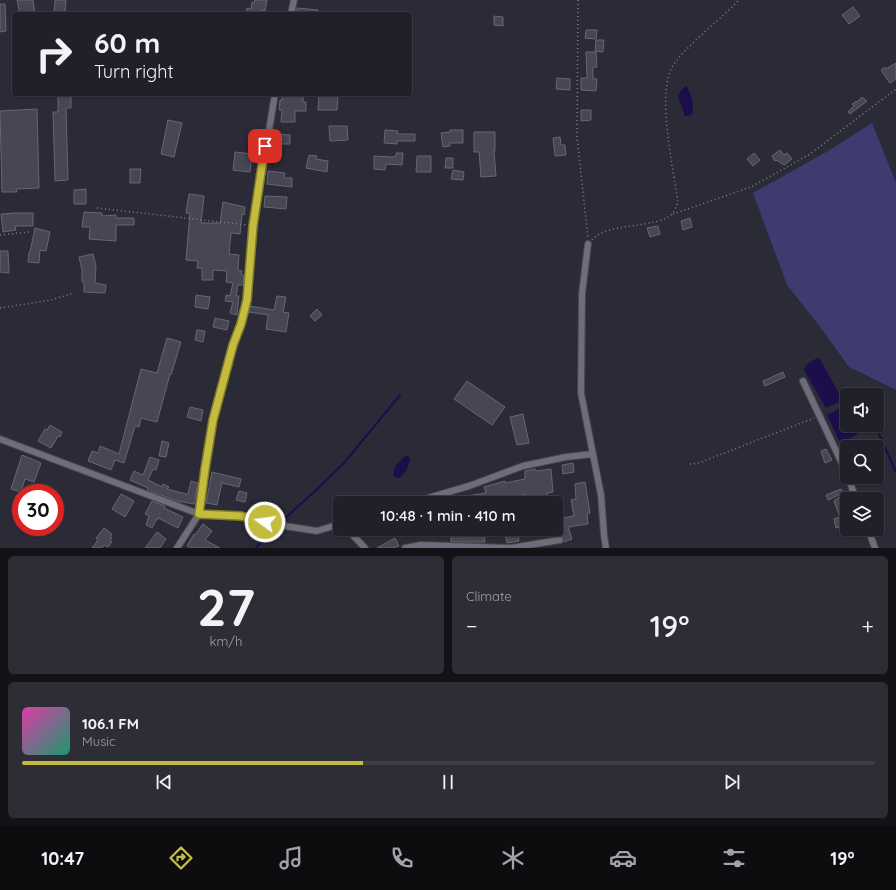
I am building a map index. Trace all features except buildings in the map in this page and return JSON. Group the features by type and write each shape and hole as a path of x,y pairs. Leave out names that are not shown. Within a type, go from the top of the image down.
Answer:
{"street":[{"path":"291,12 294,0"},
{"path":"177,548 199,514 213,420 233,345 241,324 247,300 253,226 274,96"},
{"path":"588,244 582,294 581,393 601,495 606,548"},
{"path":"803,381 840,459"},
{"path":"0,439 199,514 241,516 317,531 333,526"},
{"path":"435,496 469,486 523,466 566,457 593,454"},
{"path":"354,536 365,548"},
{"path":"871,536 875,548"},
{"path":"405,548 421,545 511,548 560,540"}],"path":[{"path":"578,0 577,137 588,244"},
{"path":"672,214 678,203 666,117 666,86 668,79 673,66 687,49 739,0"},
{"path":"588,244 596,235 609,230 663,219 672,214 751,187 810,154 896,89"},
{"path":"98,208 253,226"},
{"path":"0,236 29,232"},
{"path":"0,308 51,300 74,293"},
{"path":"690,464 699,463 820,416"}],"shaded area":[{"path":"686,86 691,96 693,107 692,115 685,116 678,96 682,89"},
{"path":"872,123 896,183 896,390 849,367 787,285 753,193 828,151"},
{"path":"817,358 820,359 840,395 840,401 826,408 804,370 806,365"},
{"path":"840,408 840,432 860,432 847,440 840,440 840,442 827,415"},
{"path":"405,456 410,458 405,472 399,478 393,476 395,466"}],"waterway":[{"path":"283,520 344,463 400,395"},
{"path":"878,432 896,472"},
{"path":"256,548 270,531"}],"route":[{"path":"265,146 253,226 247,300 241,324 233,345 213,420 199,514 241,516 265,522"}]}
